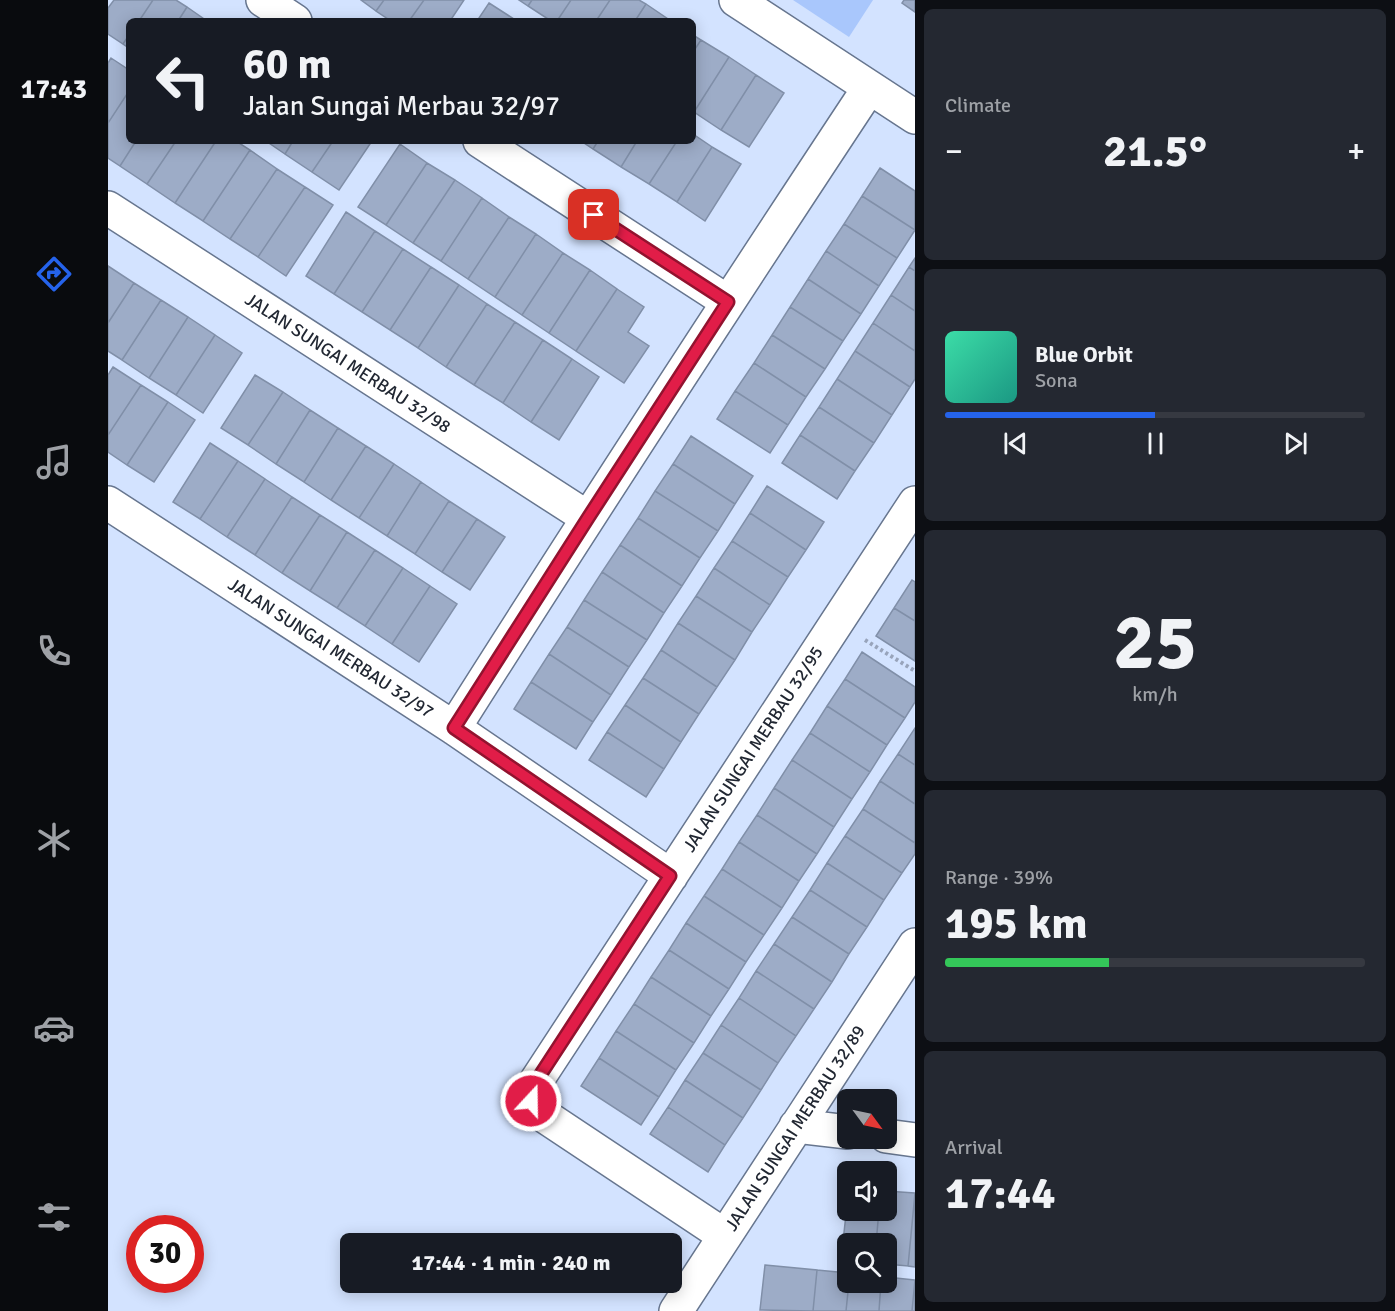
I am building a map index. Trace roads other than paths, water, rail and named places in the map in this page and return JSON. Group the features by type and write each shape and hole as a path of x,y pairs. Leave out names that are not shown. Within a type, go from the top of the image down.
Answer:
{"street":[{"path":"263,0 290,18"},
{"path":"736,0 915,117"},
{"path":"454,728 728,302 869,88"},
{"path":"485,144 728,302"},
{"name":"JALAN SUNGAI MERBAU 32/98","path":"108,207 588,518"},
{"name":"JALAN SUNGAI MERBAU 32/97","path":"108,503 454,728 670,876"},
{"name":"JALAN SUNGAI MERBAU 32/95","path":"725,1236 540,1113 531,1101 535,1083 915,503"},
{"name":"JALAN SUNGAI MERBAU 32/89","path":"676,1311 915,945"},
{"path":"796,1126 837,1131"},
{"path":"897,1138 915,1140"}]}
